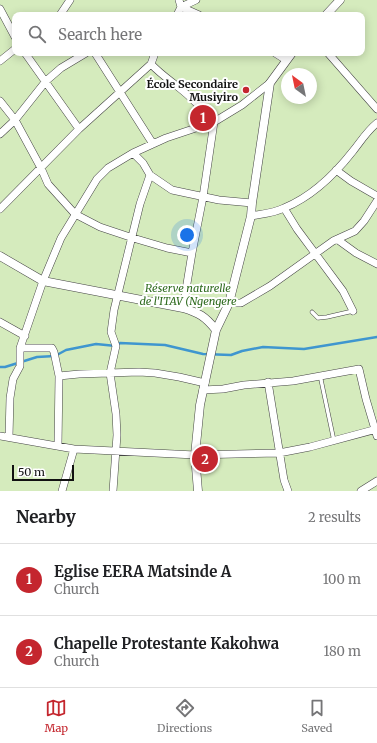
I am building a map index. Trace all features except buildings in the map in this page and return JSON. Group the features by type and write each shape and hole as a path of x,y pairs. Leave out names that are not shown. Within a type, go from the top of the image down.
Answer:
{"street":[{"path":"65,12 70,0"},
{"path":"180,3 196,0"},
{"path":"329,12 340,0"},
{"path":"180,3 194,12"},
{"path":"0,9 12,31"},
{"path":"0,61 12,51"},
{"path":"27,56 46,80 79,129"},
{"path":"0,134 15,120 46,80 61,68 81,56"},
{"path":"97,56 153,144"},
{"path":"0,209 79,129 151,64 154,56"},
{"path":"280,56 286,60"},
{"path":"9,437 10,398 13,379 20,366 20,348 24,336 43,281 61,238 97,179 108,168 133,153 153,144 214,122 242,105 270,83 289,56"},
{"path":"331,56 377,109"},
{"path":"151,64 163,76 204,109 214,122 203,197 183,308"},
{"path":"198,491 195,455 198,419 210,353 216,330 229,303 251,216 270,83"},
{"path":"0,101 15,120 48,184 75,214 100,227 133,238 167,248 192,252"},
{"path":"251,216 270,213 284,208 303,198 336,170 353,152 377,122"},
{"path":"133,153 143,163 150,174 172,190 219,200 252,203"},
{"path":"336,170 351,181 377,196"},
{"path":"113,491 117,435 116,414 110,373 116,346 111,332 116,295 125,260 133,238 140,204 150,174"},
{"path":"229,303 241,303 270,286 333,241 355,231 364,221 377,201"},
{"path":"284,208 297,229 343,291 353,311"},
{"path":"338,240 356,253 377,264"},
{"path":"0,256 43,281 183,308 196,312 207,319 216,330"},
{"path":"0,322 24,336"},
{"path":"20,348 52,348 59,376 58,446"},
{"path":"0,436 74,449 195,455 279,453 376,432 359,369 293,380 268,382 223,389 204,386 179,377 155,373 110,373 59,376"},
{"path":"268,382 279,453 284,480 288,491"},
{"path":"62,491 74,449"},
{"path":"361,491 377,481"}],"lane":[{"path":"312,312 318,318 353,311"},
{"path":"320,375 334,441"}],"green space":[{"name":"Réserve naturelle de l'ITAV (Ngengere","path":"0,0 377,0 377,491 0,491"}],"waterway":[{"path":"0,367 5,367 37,357 55,356 66,350 96,344 116,346 120,343 165,345 203,354 231,355 242,351 263,347 304,349 377,337"}],"place":[{"name":"École Secondaire Musiyiro","path":"246,90"},
{"name":"Eglise EERA Matsinde A","path":"203,118"},
{"name":"Chapelle Protestante Kakohwa","path":"205,459"}]}
